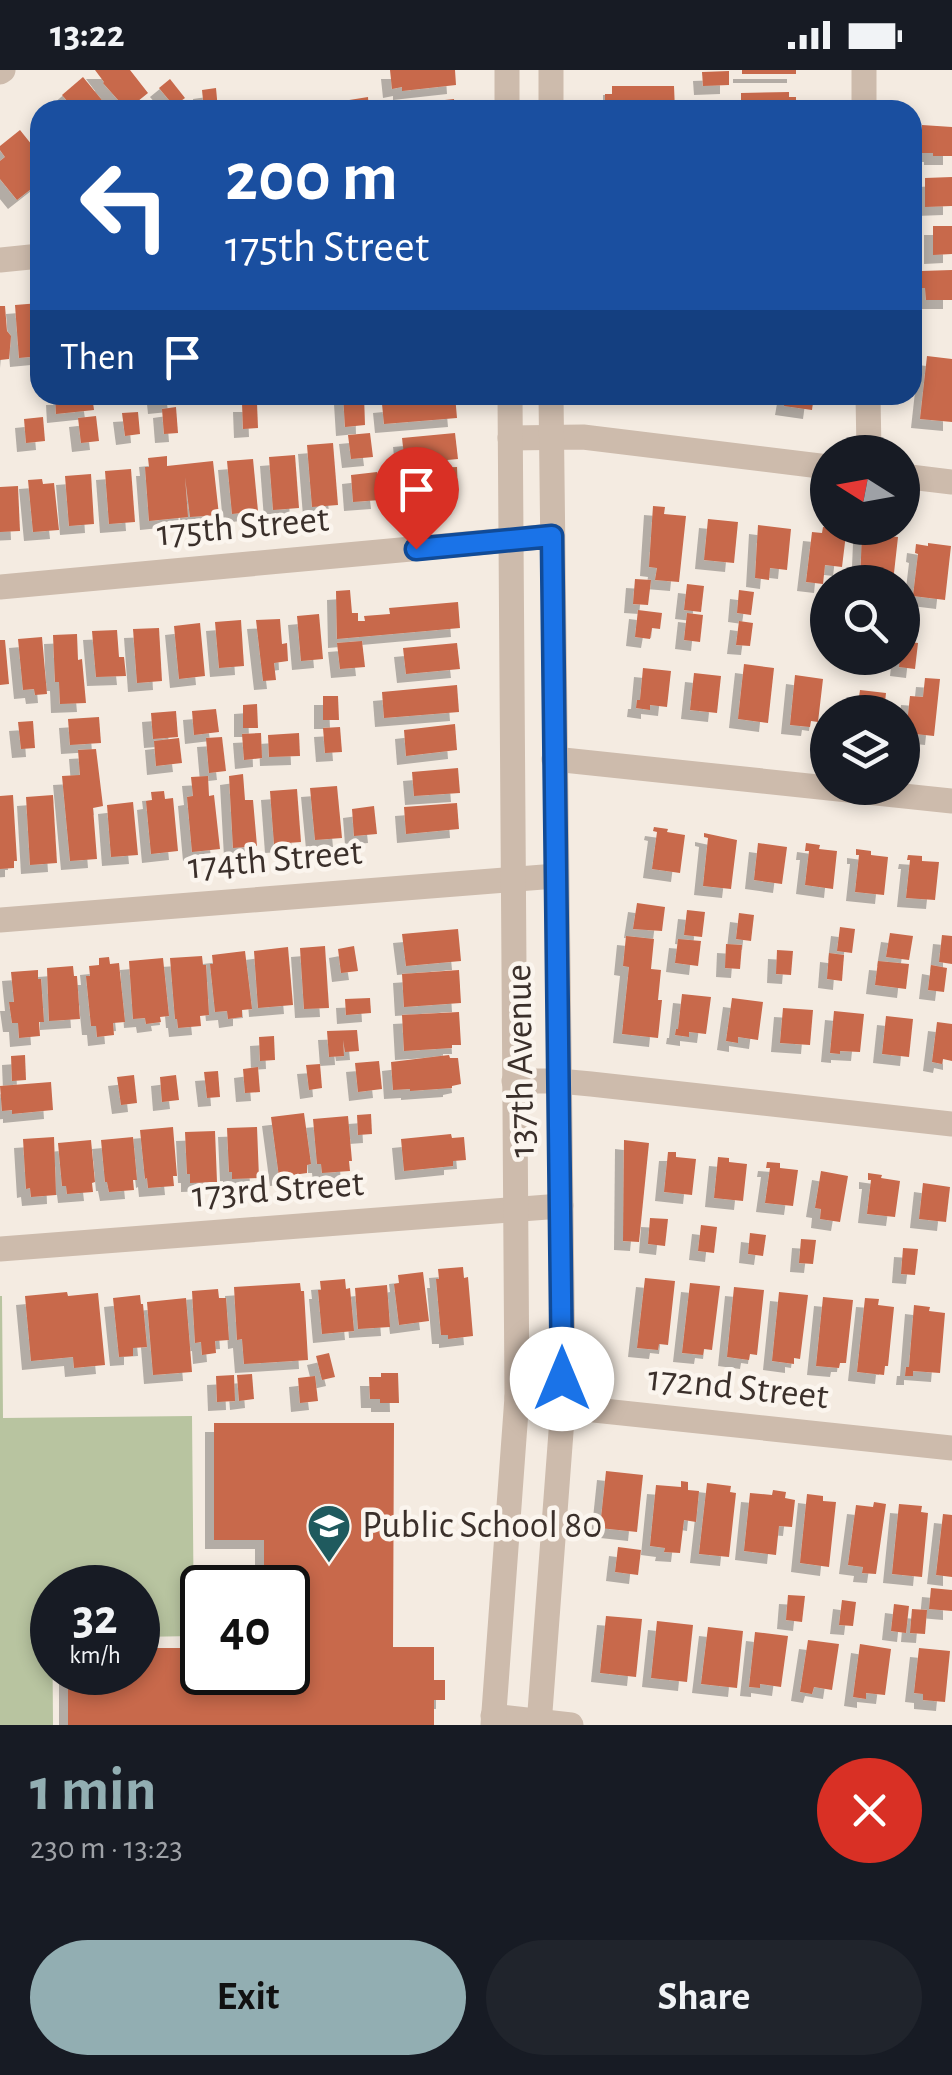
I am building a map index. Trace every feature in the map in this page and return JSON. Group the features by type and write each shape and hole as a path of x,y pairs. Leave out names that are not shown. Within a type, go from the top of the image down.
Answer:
{"street":[{"path":"506,70 508,100"},
{"path":"551,70 551,100"},
{"path":"864,70 864,100"},
{"path":"0,260 30,257"},
{"name":"137th Avenue","path":"493,1720 517,1397 510,405"},
{"name":"137th Avenue","path":"539,1723 562,1406 551,405"},
{"path":"868,405 868,435"},
{"path":"510,438 584,437 810,466"},
{"path":"920,478 952,482"},
{"name":"175th Street","path":"0,586 552,536"},
{"path":"554,758 952,801"},
{"name":"174th Street","path":"0,920 556,876"},
{"path":"514,1081 559,1081 952,1124"},
{"name":"173rd Street","path":"0,1249 561,1206"},
{"name":"172nd Street","path":"517,1397 562,1406 952,1448"},
{"path":"493,1720 571,1725"}],"green space":[{"path":"2,1296 3,1418 192,1416 193,1565 180,1565 180,1636 160,1637 160,1565 30,1565 30,1695 53,1695 53,1725 0,1725"}],"building":[{"path":"95,70 130,70 148,93 139,100 118,100"},
{"path":"390,70 455,70 456,85 392,89"},
{"path":"742,70 796,70 796,74 742,74"},
{"path":"729,71 729,85 703,86 702,72"},
{"path":"83,77 102,100 66,100 62,95"},
{"path":"170,79 185,98 169,100 159,88"},
{"path":"612,86 674,86 675,100 605,100 605,94 612,94"},
{"path":"216,88 217,100 203,100 202,90"},
{"path":"789,92 789,97 796,100 741,100 741,93"},
{"path":"922,125 952,127 952,156 922,153"},
{"path":"20,130 30,142 30,190 17,200 0,179 0,161 5,157 0,146"},
{"path":"952,177 952,206 925,207 925,178"},
{"path":"933,226 952,226 952,254 933,255"},
{"path":"952,270 952,300 926,300 922,271"},
{"path":"30,304 30,357 19,358 15,305"},
{"path":"0,306 5,306 11,336 9,359 0,360"},
{"path":"927,356 952,359 952,422 920,419"},
{"path":"56,405 93,405 94,410 56,414"},
{"path":"242,405 257,405 258,428 243,429"},
{"path":"344,405 364,405 365,425 345,427"},
{"path":"382,405 456,405 457,418 384,424"},
{"path":"784,405 813,405 812,410"},
{"path":"176,407 178,433 164,434 162,409"},
{"path":"138,412 140,434 125,436 122,413"},
{"path":"96,416 99,441 81,443 78,418"},
{"path":"43,417 45,441 26,443 24,419"},
{"path":"370,433 373,457 351,459 348,435"},
{"path":"455,433 458,459 405,464 402,438"},
{"path":"333,443 338,505 312,507 307,445"},
{"path":"295,455 299,508 273,510 269,457"},
{"path":"167,456 167,466 213,461 219,515 190,517 185,477 188,517 149,521 145,467 149,467 148,458"},
{"path":"253,459 258,511 232,514 227,461"},
{"path":"457,467 458,492 405,494 404,469"},
{"path":"131,469 135,522 109,524 105,471"},
{"path":"377,472 380,500 353,502 351,475"},
{"path":"91,474 94,524 69,526 65,476"},
{"path":"42,479 43,484 54,483 59,530 33,532 28,480"},
{"path":"18,486 20,531 0,532 0,487"},
{"path":"653,506 665,507 664,514 686,516 679,582 655,580 657,568 649,567"},
{"path":"708,519 738,522 734,563 704,560"},
{"path":"758,525 791,529 787,570 770,568 769,580 755,578"},
{"path":"810,545 845,545 842,565 810,565 810,582 806,582"},
{"path":"862,545 897,545 895,565 861,565"},
{"path":"916,545 951,546 945,600 920,597"},
{"path":"635,579 651,580 648,605 633,604"},
{"path":"687,584 704,586 701,612 684,610"},
{"path":"350,590 352,613 358,613 358,621 365,621 364,616 390,614 389,608 458,602 460,628 337,639 336,591"},
{"path":"739,590 754,592 751,615 737,613"},
{"path":"638,610 662,613 660,629 652,628 650,639 635,637"},
{"path":"687,613 703,615 700,642 684,640"},
{"path":"319,614 323,659 301,661 297,616"},
{"path":"280,619 288,661 274,663 276,680 263,681 256,620"},
{"path":"241,620 244,666 219,668 215,622"},
{"path":"739,621 753,623 750,646 736,645"},
{"path":"200,623 205,676 179,679 174,626"},
{"path":"159,628 162,681 137,683 133,629"},
{"path":"117,630 119,657 124,657 126,676 96,677 92,631"},
{"path":"77,634 86,703 60,704 53,635"},
{"path":"42,637 47,694 35,695 34,689 23,690 18,639"},
{"path":"0,640 5,640 9,684 0,685"},
{"path":"362,641 365,667 340,669 337,643"},
{"path":"457,643 460,669 406,674 403,648"},
{"path":"744,664 774,668 768,723 738,719"},
{"path":"643,668 671,671 667,707 636,708"},
{"path":"694,673 721,676 717,713 690,710"},
{"path":"795,675 823,679 821,695 810,695 810,727 790,725"},
{"path":"925,678 940,679 934,736 920,734 920,697"},
{"path":"457,685 459,712 384,718 382,692"},
{"path":"860,690 886,693 886,695 859,695"},
{"path":"323,696 338,696 339,720 323,720"},
{"path":"257,704 258,728 243,728 243,705"},
{"path":"216,709 219,732 194,735 192,711"},
{"path":"176,711 178,737 153,739 151,713"},
{"path":"99,717 101,743 70,745 68,719"},
{"path":"33,721 35,748 21,749 18,722"},
{"path":"455,724 457,750 406,756 404,730"},
{"path":"340,727 342,752 325,753 323,728"},
{"path":"261,733 262,758 244,760 242,734"},
{"path":"299,733 300,756 269,757 268,735"},
{"path":"222,737 226,771 209,773 206,738"},
{"path":"179,738 182,763 156,766 154,741"},
{"path":"96,749 103,806 93,808 97,859 70,861 62,776 80,775 78,750"},
{"path":"458,768 460,793 414,796 412,772"},
{"path":"243,774 245,800 253,800 257,846 233,848 229,776"},
{"path":"208,776 220,849 192,852 187,797 193,796 191,777"},
{"path":"337,786 342,838 315,840 310,788"},
{"path":"297,789 301,842 274,844 270,791"},
{"path":"164,791 165,799 173,798 178,851 151,854 146,801 152,800 151,792"},
{"path":"13,795 17,861 14,868 0,869 0,796"},
{"path":"53,795 57,863 30,865 26,797"},
{"path":"133,802 138,855 111,857 107,805"},
{"path":"457,803 459,829 406,834 404,807"},
{"path":"374,806 377,834 354,836 352,809"},
{"path":"654,827 685,835 680,873 652,869 657,832"},
{"path":"704,833 737,840 731,889 703,886 708,838"},
{"path":"758,843 787,847 782,884 754,880"},
{"path":"806,843 837,851 833,889 805,885 809,851 805,851"},
{"path":"856,849 888,857 884,895 855,892 859,855"},
{"path":"908,855 939,862 935,900 906,898"},
{"path":"637,903 665,907 662,931 633,929"},
{"path":"687,910 705,912 702,937 684,935"},
{"path":"739,913 754,915 751,941 736,939"},
{"path":"840,927 855,929 852,953 837,951"},
{"path":"458,929 461,961 406,966 402,934"},
{"path":"890,933 913,936 909,960 886,957"},
{"path":"942,935 952,936 952,964 939,962"},
{"path":"626,936 654,939 651,969 661,970 658,1038 622,1034 629,967 623,966"},
{"path":"678,939 701,941 698,966 675,963"},
{"path":"726,944 742,945 740,969 725,968"},
{"path":"325,946 329,1008 304,1009 300,948"},
{"path":"354,946 358,971 341,973 338,949"},
{"path":"288,947 293,1005 258,1008 254,951"},
{"path":"777,950 793,951 791,975 776,974"},
{"path":"245,951 252,1009 242,1010 242,1017 228,1019 227,1011 215,1012 212,955"},
{"path":"829,953 844,955 842,981 827,979"},
{"path":"202,956 209,1015 200,1016 201,1026 178,1028 170,958"},
{"path":"109,957 110,964 119,963 125,1022 113,1023 114,1035 97,1037 96,1026 91,1026 86,976 90,976 89,966 99,965 99,958"},
{"path":"163,958 169,1016 160,1017 161,1022 146,1024 145,1018 133,1019 129,961"},
{"path":"878,961 909,964 906,989 875,985"},
{"path":"931,965 947,968 944,992 928,990"},
{"path":"73,966 80,1019 49,1021 47,968"},
{"path":"38,970 44,1022 39,1022 40,1036 19,1038 18,1023 12,1023 9,1002 14,1002 11,972"},
{"path":"459,970 461,1003 404,1007 402,974"},
{"path":"682,994 711,997 706,1034 675,1035"},
{"path":"370,998 371,1013 346,1015 345,999"},
{"path":"732,998 763,1002 758,1040 738,1037 738,1043 726,1041"},
{"path":"783,1008 813,1010 810,1045 780,1043"},
{"path":"834,1011 864,1014 860,1052 830,1053"},
{"path":"459,1012 461,1045 404,1051 402,1015"},
{"path":"886,1016 913,1019 909,1057 882,1054"},
{"path":"937,1022 952,1024 952,1061 943,1059 942,1064 932,1062"},
{"path":"357,1030 359,1051 345,1052 343,1040 344,1056 329,1057 327,1031"},
{"path":"274,1036 275,1060 260,1061 259,1037"},
{"path":"25,1055 26,1080 12,1081 11,1056"},
{"path":"449,1055 458,1058 461,1084 452,1088 393,1090 391,1062"},
{"path":"379,1061 382,1089 358,1092 355,1063"},
{"path":"320,1064 322,1088 309,1090 306,1065"},
{"path":"258,1067 260,1092 245,1093 243,1069"},
{"path":"218,1071 220,1097 207,1098 204,1072"},
{"path":"134,1075 137,1103 121,1105 117,1077"},
{"path":"176,1075 179,1100 162,1102 160,1077"},
{"path":"51,1082 53,1110 12,1114 12,1110 2,1111 0,1086"},
{"path":"304,1113 311,1164 307,1165 307,1173 279,1177 271,1117"},
{"path":"371,1114 372,1134 358,1135 357,1115"},
{"path":"348,1116 350,1171 322,1173 321,1164 317,1164 313,1119"},
{"path":"173,1127 177,1176 173,1176 174,1186 148,1188 140,1130"},
{"path":"257,1127 259,1178 232,1179 227,1128"},
{"path":"215,1131 217,1182 190,1183 185,1132"},
{"path":"451,1134 452,1138 464,1137 466,1160 453,1161 453,1166 404,1171 401,1139"},
{"path":"54,1137 56,1195 31,1197 30,1188 26,1189 23,1139"},
{"path":"133,1137 137,1180 133,1180 134,1190 109,1192 101,1140"},
{"path":"91,1140 93,1192 67,1194 66,1186 62,1186 58,1143"},
{"path":"624,1140 649,1143 639,1242 623,1241"},
{"path":"668,1152 696,1159 692,1195 664,1192"},
{"path":"718,1157 747,1164 743,1201 714,1198"},
{"path":"767,1162 798,1170 793,1206 765,1203 770,1168 766,1168"},
{"path":"821,1171 848,1176 840,1222 820,1219 821,1209 815,1208"},
{"path":"868,1173 900,1181 895,1217 867,1214 871,1180"},
{"path":"923,1183 950,1187 946,1222 919,1219"},
{"path":"650,1218 668,1219 665,1246 648,1244"},
{"path":"701,1225 717,1227 714,1253 698,1251"},
{"path":"750,1233 766,1235 763,1256 748,1254"},
{"path":"801,1239 816,1240 813,1264 799,1263"},
{"path":"903,1248 918,1249 915,1275 901,1274"},
{"path":"463,1267 464,1278 468,1277 473,1336 448,1339 448,1335 441,1335 438,1269"},
{"path":"423,1272 429,1321 399,1325 394,1284 399,1283 398,1275"},
{"path":"645,1278 675,1281 668,1345 659,1344 658,1350 637,1348"},
{"path":"345,1279 346,1289 350,1288 354,1331 322,1334 320,1281"},
{"path":"300,1283 304,1291 308,1360 244,1364 242,1339 237,1340 234,1287"},
{"path":"690,1283 720,1286 712,1350 704,1349 703,1355 682,1353"},
{"path":"387,1285 390,1327 358,1329 355,1288"},
{"path":"734,1287 764,1290 757,1355 750,1354 749,1360 727,1357"},
{"path":"218,1289 219,1298 226,1298 229,1340 215,1341 216,1353 202,1355 201,1342 195,1343 192,1291"},
{"path":"67,1292 68,1296 98,1293 105,1365 74,1368 73,1357 31,1361 25,1296"},
{"path":"779,1292 808,1295 800,1359 794,1358 794,1364 772,1361"},
{"path":"140,1295 147,1347 133,1348 133,1356 119,1357 113,1298"},
{"path":"823,1297 853,1300 846,1363 840,1363 839,1368 816,1366"},
{"path":"186,1298 192,1372 153,1375 147,1302"},
{"path":"865,1298 879,1299 878,1305 894,1307 884,1375 857,1372"},
{"path":"914,1305 945,1313 940,1373 913,1371 913,1376 905,1376"},
{"path":"329,1353 335,1377 322,1380 316,1356"},
{"path":"381,1373 398,1373 399,1403 370,1399 369,1377 381,1377"},
{"path":"252,1374 254,1399 239,1401 237,1375"},
{"path":"234,1375 235,1401 217,1402 216,1376"},
{"path":"315,1376 318,1401 300,1403 298,1378"},
{"name":"Public School 80","path":"214,1423 394,1423 393,1647 434,1647 434,1680 445,1680 445,1700 434,1700 434,1725 68,1725 68,1695 160,1695 160,1648 180,1648 180,1695 310,1695 310,1565 264,1565 264,1540 214,1540"},
{"path":"606,1471 643,1475 637,1532 600,1528"},
{"path":"681,1481 688,1482 688,1490 699,1491 696,1522 684,1520 680,1553 664,1552 665,1548 650,1546 656,1485 681,1487"},
{"path":"707,1483 731,1486 730,1492 736,1493 729,1557 699,1554"},
{"path":"773,1490 786,1492 785,1498 795,1500 792,1527 779,1526 776,1555 744,1551 750,1493 772,1495"},
{"path":"807,1494 836,1502 829,1567 800,1563"},
{"path":"874,1502 886,1504 876,1574 862,1573 863,1567 848,1565 856,1505 873,1507"},
{"path":"899,1504 922,1506 921,1512 928,1513 922,1577 892,1574"},
{"path":"943,1514 952,1515 952,1577 936,1575"},
{"path":"618,1547 641,1550 638,1575 615,1572"},
{"path":"931,1588 952,1590 952,1611 929,1609"},
{"path":"788,1595 805,1596 802,1622 786,1620"},
{"path":"842,1600 856,1602 853,1626 839,1625"},
{"path":"894,1604 909,1606 906,1633 891,1631"},
{"path":"912,1609 927,1610 925,1634 910,1633"},
{"path":"606,1616 642,1619 636,1677 600,1673"},
{"path":"657,1621 693,1625 687,1682 651,1678"},
{"path":"708,1627 743,1631 737,1688 701,1684"},
{"path":"755,1632 788,1636 781,1687 749,1687"},
{"path":"808,1640 839,1644 832,1690 814,1687 812,1694 800,1692"},
{"path":"860,1644 891,1649 885,1695 866,1693 866,1699 853,1697"},
{"path":"919,1648 950,1651 945,1702 923,1700 923,1694 914,1693"}],"place":[{"name":"Public School 80","path":"329,1564"}],"route":[{"path":"416,549 552,536 562,1379"}]}
